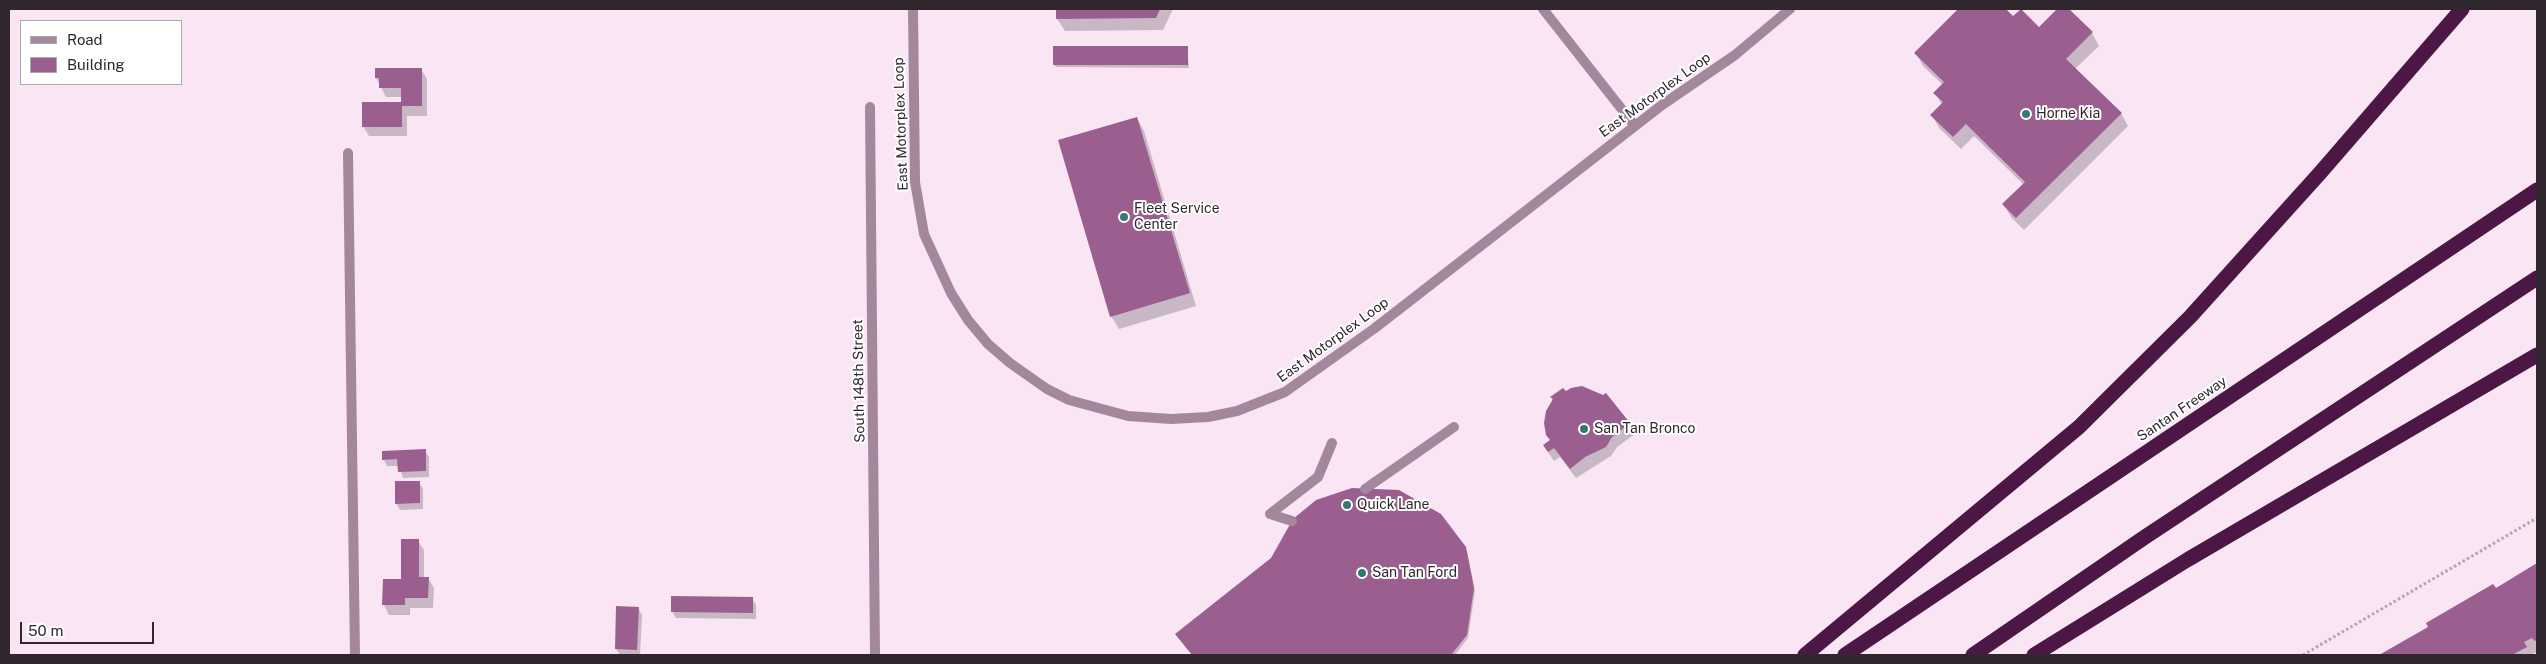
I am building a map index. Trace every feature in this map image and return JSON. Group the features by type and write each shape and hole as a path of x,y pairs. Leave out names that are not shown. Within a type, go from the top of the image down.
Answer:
{"highway":[{"path":"1805,655 2086,420 2190,317 2320,173 2462,9"},
{"name":"Santan Freeway","path":"1845,655 2537,190"},
{"path":"1973,655 2144,537 2537,278"},
{"path":"2034,655 2187,560 2537,355"}],"street":[{"name":"East Motorplex Loop","path":"913,9 915,182 924,234 944,280 968,320 988,344 1010,363 1047,389 1069,400 1128,416 1171,419 1208,417 1237,411 1286,392 1375,328 1635,126 1735,55 1790,9"},
{"path":"1543,9 1635,126"},
{"name":"South 148th Street","path":"870,107 875,655"},
{"path":"348,153 355,655"},
{"path":"1365,488 1454,428"},
{"path":"1292,521 1270,514 1318,477 1332,443"}],"path":[{"path":"2304,655 2537,518"}],"building":[{"path":"1056,9 1160,9 1156,18 1056,19"},
{"name":"Horne Kia","path":"1958,9 2006,9 2013,16 2021,9 2039,27 2057,9 2069,9 2093,32 2066,59 2122,113 2016,218 2002,204 2025,182 1966,124 1953,137 1930,115 1943,102 1933,93 1944,82 1914,53"},
{"path":"1053,46 1188,46 1188,65 1053,65"},
{"path":"375,68 422,68 422,106 402,106 402,127 362,127 362,102 401,102 401,88 379,88 379,78 375,78"},
{"name":"Fleet Service Center","path":"1137,117 1190,293 1110,317 1058,140"},
{"name":"San Tan Bronco","path":"1582,386 1603,395 1606,393 1630,423 1612,437 1606,447 1585,457 1570,469 1554,448 1548,452 1543,445 1550,440 1546,435 1544,423 1546,411 1553,399 1550,397 1563,388 1566,391"},
{"path":"426,449 426,471 398,472 397,459 382,460 382,451"},
{"path":"395,481 420,481 420,503 395,504"},
{"name":"San Tan Ford","path":"1352,488 1399,490 1441,514 1466,547 1474,588 1467,635 1451,655 1192,655 1175,634 1271,558 1293,519 1316,500"},
{"path":"401,539 419,539 419,577 429,577 428,598 405,598 405,605 382,605 383,579 401,579"},
{"path":"2537,563 2537,640 2535,641 2532,638 2524,642 2527,647 2512,655 2379,655 2428,627 2426,623 2493,584 2496,588"},
{"path":"671,596 753,597 753,613 671,612"},
{"path":"616,606 639,607 637,650 615,649"}],"place":[{"name":"Horne Kia","path":"2026,114"},
{"name":"Fleet Service Center","path":"1124,217"},
{"name":"San Tan Bronco","path":"1584,429"},
{"name":"Quick Lane","path":"1347,505"},
{"name":"San Tan Ford","path":"1362,573"}]}
